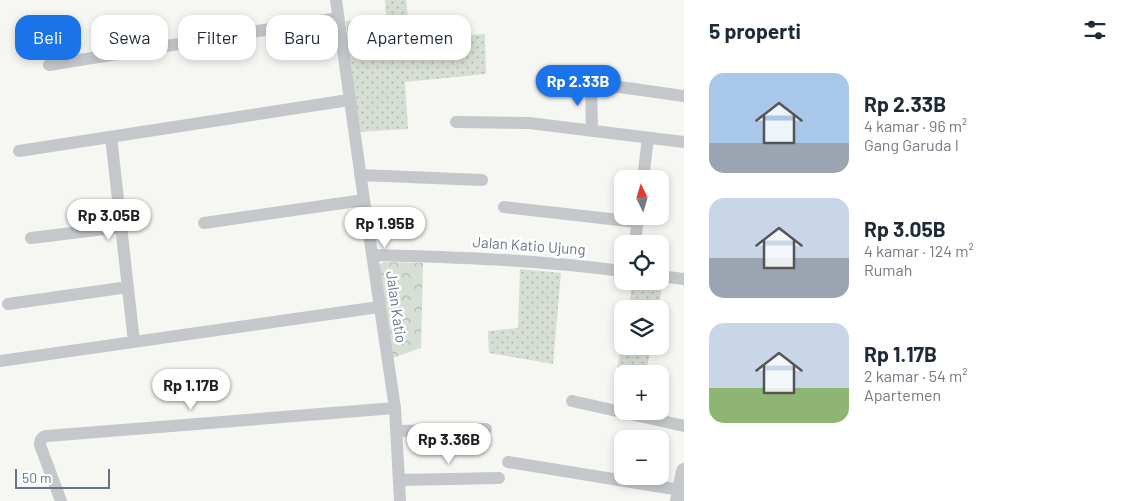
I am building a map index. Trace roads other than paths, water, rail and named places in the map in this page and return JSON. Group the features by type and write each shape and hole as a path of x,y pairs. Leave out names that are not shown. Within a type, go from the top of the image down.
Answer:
{"street":[{"name":"Jalan Katio","path":"336,0 338,15"},
{"name":"Jalan Katio","path":"338,18 395,408 400,501"},
{"path":"49,65 266,30"},
{"path":"592,131 591,83 684,96"},
{"path":"19,151 349,100"},
{"path":"456,122 529,123 684,142"},
{"path":"111,137 134,342"},
{"path":"644,170 648,138"},
{"path":"360,175 482,180"},
{"path":"204,223 364,200"},
{"path":"504,207 614,217"},
{"path":"31,238 121,227"},
{"name":"Jalan Katio Ujung","path":"372,255 508,259 562,263 614,270"},
{"path":"669,278 684,280"},
{"path":"8,304 128,287"},
{"path":"0,361 379,307"},
{"path":"572,400 684,426"},
{"path":"61,501 40,445 40,440 47,436 395,408"},
{"path":"397,431 486,428"},
{"path":"508,462 679,496 684,471"},
{"path":"399,480 499,478"}]}
